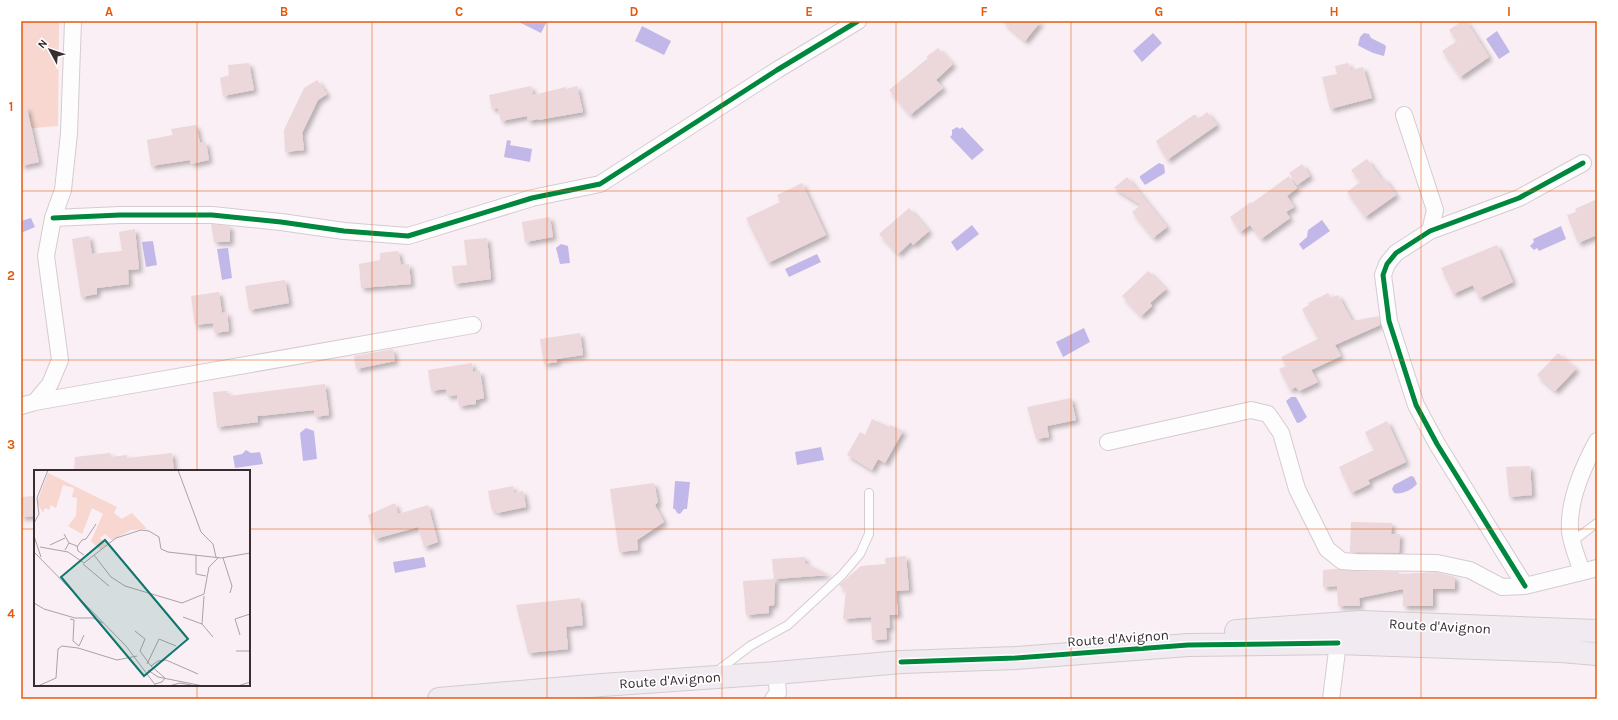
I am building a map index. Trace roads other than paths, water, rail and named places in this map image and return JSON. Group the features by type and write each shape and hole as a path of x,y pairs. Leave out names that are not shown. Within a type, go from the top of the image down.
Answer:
{"main road":[{"name":"Route d'Avignon","path":"439,699 594,685 776,673 901,662 1015,648 1361,622 1498,628 1593,630"},
{"name":"Route d'Avignon","path":"901,662 1015,658 1188,646 1338,644 1561,651 1597,654"}],"street":[{"path":"28,404 50,384 60,360 46,256 53,218 63,190 69,133 73,21"},
{"path":"53,218 212,215 281,222 344,231 408,236 532,198 600,184 700,119 858,21"},
{"path":"1404,115 1435,210 1430,231"},
{"path":"1524,586 1421,417 1389,321 1383,275 1387,264 1396,254 1430,231 1519,198 1583,163"},
{"path":"28,404 473,325"},
{"path":"1108,442 1251,410 1268,414 1281,433 1300,496 1327,549 1342,561 1437,563 1470,570 1502,587 1524,586 1589,570 1572,540 1570,531 1572,503 1587,460 1597,441"},
{"path":"1331,699 1338,644 1361,622"},
{"path":"773,699 778,693 776,673"}],"lane":[{"path":"709,678 750,646 788,625 842,575 860,554 869,534 869,493"},
{"path":"1572,540 1597,523"}]}
